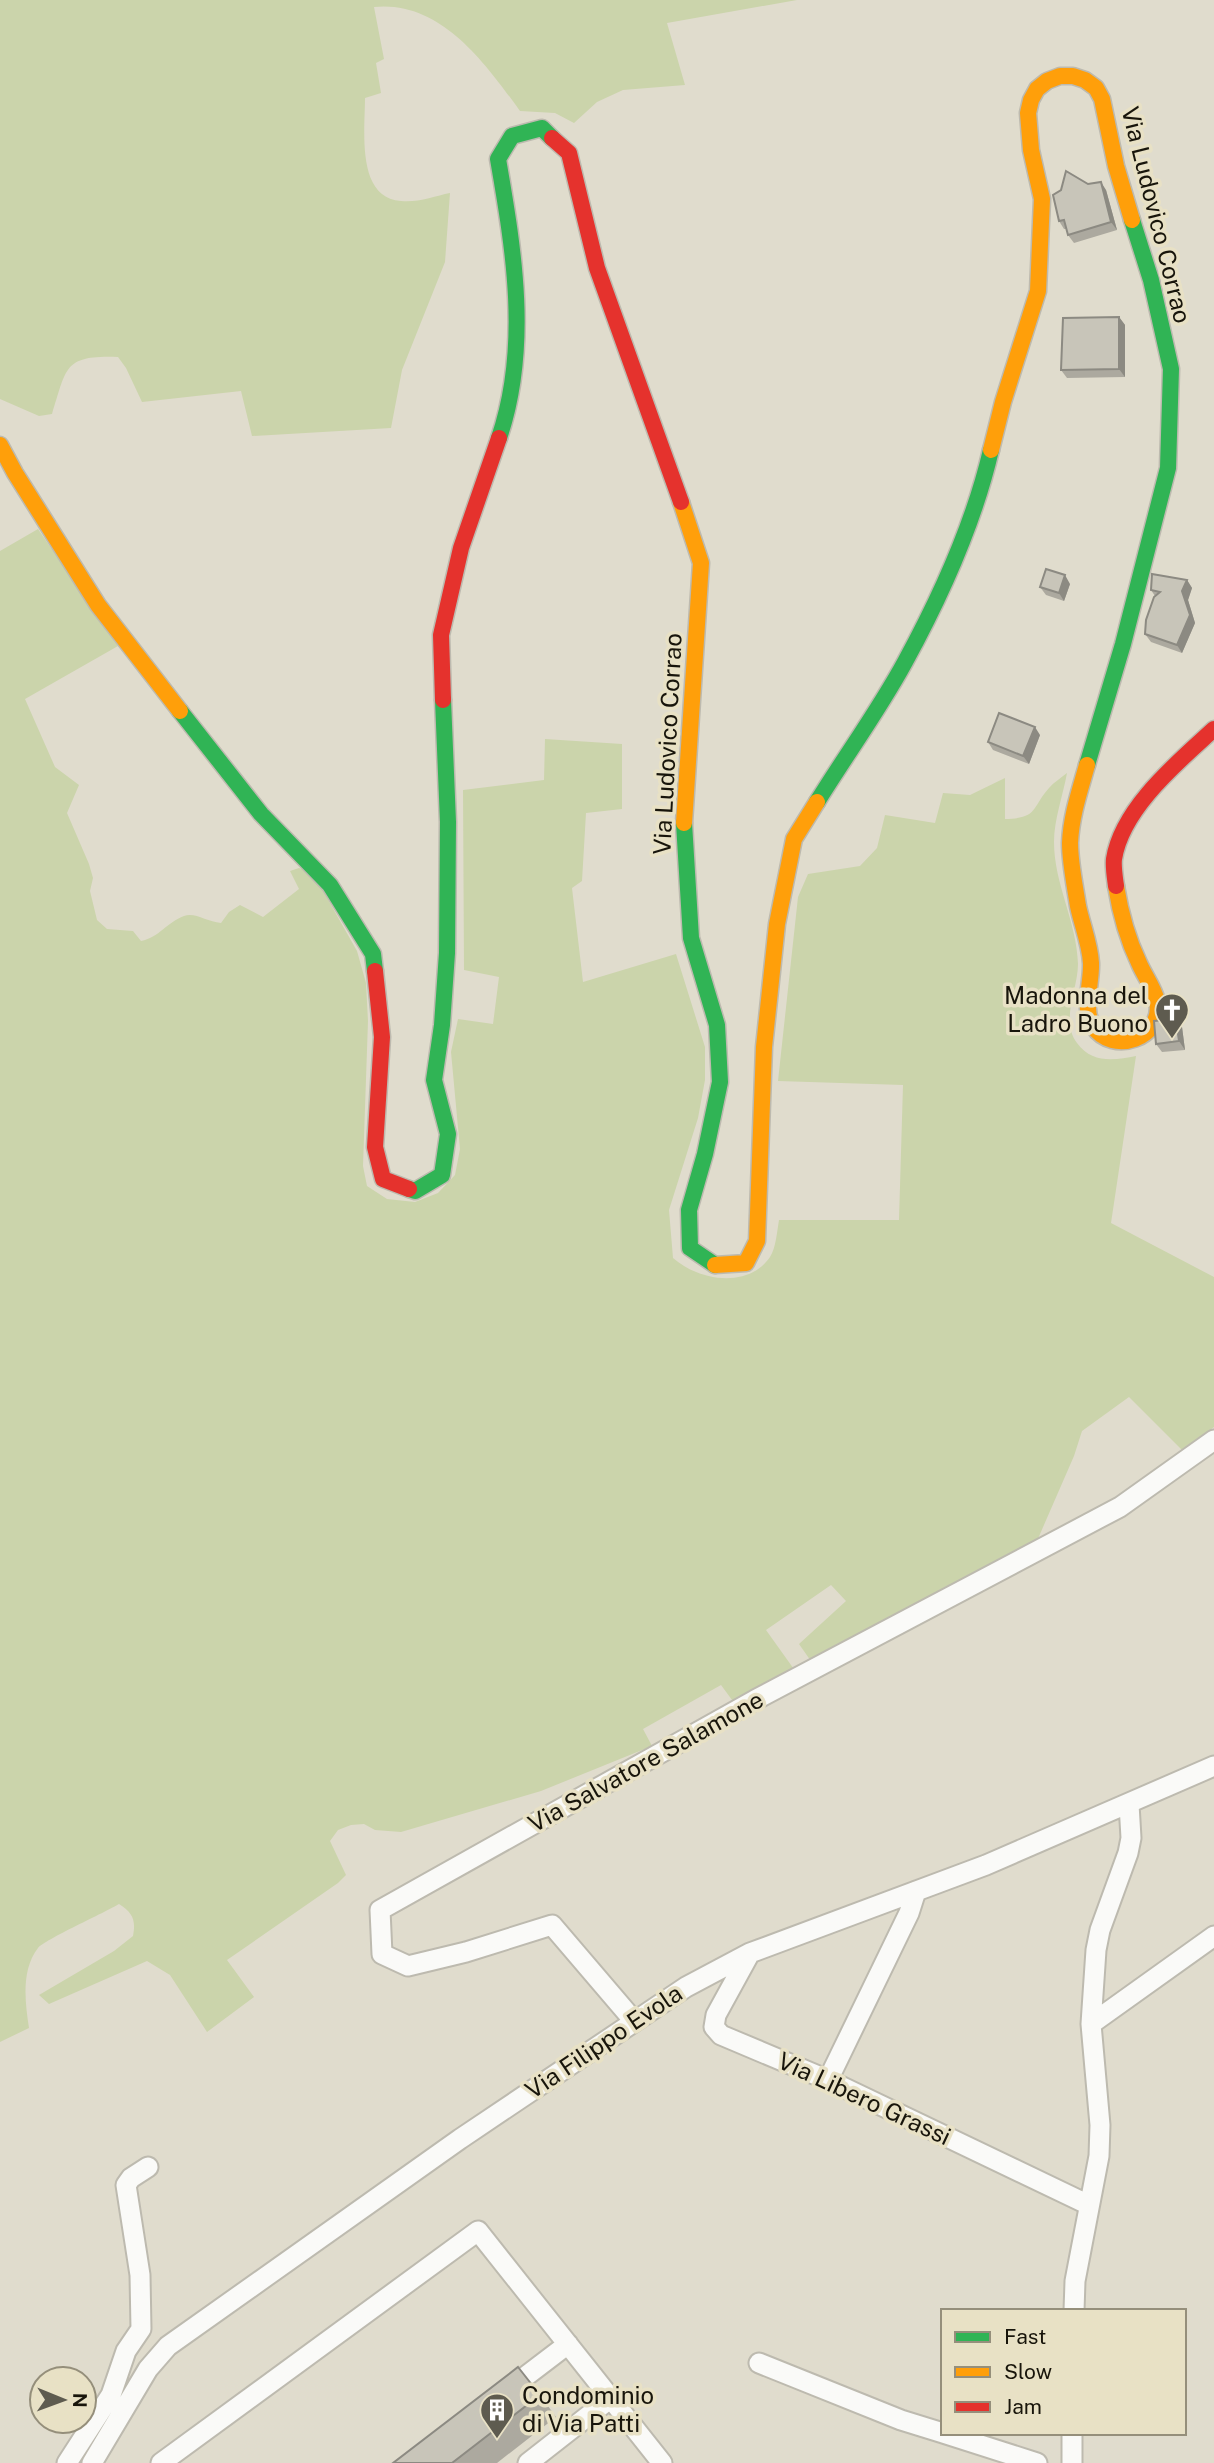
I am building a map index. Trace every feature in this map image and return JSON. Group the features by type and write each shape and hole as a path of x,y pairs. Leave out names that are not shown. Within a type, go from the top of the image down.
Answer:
{"street":[{"name":"Via Ludovico Corrao","path":"0,445 98,605 261,814 330,885 373,954 382,1037 375,1147 383,1179 415,1191 442,1175 448,1134 434,1080 442,1025 447,953 448,822 441,635 461,548 510,405 517,340 510,229 498,159 512,135 542,128 569,153 597,268 665,453 701,562 683,836 691,938 717,1025 720,1082 705,1154 689,1210 690,1248 715,1265 746,1263 757,1241 764,1047 778,924 794,839 905,662 955,559 986,472 1003,402 1038,291 1042,199 1031,150 1028,113 1037,89 1060,76 1085,80 1096,88 1102,99 1116,166 1151,279 1171,369 1168,468 1123,644 1074,809 1070,844 1078,904 1091,962 1088,1014 1092,1025 1100,1034 1111,1040 1135,1040 1145,1034 1157,1013 1157,1001 1138,959 1116,889 1114,859 1127,824 1159,779 1214,729"},
{"name":"Via Salvatore Salamone","path":"634,2021 552,1925 466,1952 408,1966 382,1954 380,1910 755,1700 1120,1507 1214,1440"},
{"name":"Via Filippo Evola","path":"92,2463 148,2369 169,2346 460,2139 685,1987 750,1953 997,1860 1214,1766"},
{"path":"1074,2309 1075,2281 1098,2156 1100,2124 1091,2024 1096,1950 1100,1930 1128,1853 1131,1838 1129,1804"},
{"path":"828,2080 909,1913 916,1891"},
{"path":"1091,2024 1214,1936"},
{"name":"Via Libero Grassi","path":"750,1953 716,2015 714,2027 721,2035 828,2080 1089,2205"},
{"path":"67,2463 111,2395 126,2351 141,2329 140,2275 127,2185 131,2178 148,2167"},
{"path":"161,2463 478,2231 661,2463"},
{"path":"491,2403 568,2344"},
{"path":"759,2362 901,2420 941,2432"},
{"path":"528,2463 611,2398"},
{"path":"949,2435 1037,2463"},
{"path":"1072,2435 1072,2463"}],"green space":[{"path":"0,0 797,0 667,23 685,85 623,90 597,102 574,123 555,113 520,111 477,56 441,25 421,14 398,8 374,7 384,59 376,63 381,93 365,98 366,161 370,176 376,188 387,197 401,201 450,193 445,262 402,370 391,428 252,436 241,391 142,402 118,357 87,359 70,368 61,385 52,414 39,416 0,399"},
{"path":"38,529 118,646 25,699 55,767 79,785 67,813 93,878 90,891 97,920 107,929 133,931 141,941 188,915 221,923 229,912 240,905 263,917 299,889 290,871 299,868 313,873 357,951 366,983 368,1021 363,1166 367,1186 387,1199 415,1202 438,1193 455,1175 460,1149 451,1052 458,1019 493,1024 499,977 464,970 463,790 544,780 545,739 622,744 622,809 586,813 582,881 572,888 583,982 676,954 705,1047 705,1080 698,1118 669,1210 673,1258 696,1272 709,1276 736,1277 761,1267 772,1253 779,1220 899,1220 903,1085 778,1081 798,897 808,874 860,866 877,848 885,815 935,823 943,793 970,795 1005,778 1005,819 1024,817 1033,811 1049,788 1067,773 1054,842 1058,873 1077,948 1077,974 1070,1015 1072,1034 1083,1050 1097,1057 1112,1059 1136,1056 1111,1223 1214,1277 1214,1427 1182,1450 1129,1397 1082,1431 1037,1541 813,1664 799,1644 846,1601 831,1585 766,1630 796,1672 735,1704 721,1685 643,1729 652,1746 541,1791 401,1832 375,1830 364,1824 338,1830 330,1841 346,1875 227,1960 254,1997 207,2032 170,1975 147,1961 49,2004 39,1995 114,1951 133,1936 132,1917 119,1904 38,1948 27,1976 29,2028 0,2042 0,551"}],"building":[{"path":"1066,171 1088,184 1101,182 1111,222 1068,235 1064,220 1059,221 1053,195 1061,190"},
{"path":"1119,317 1119,369 1061,370 1063,318"},
{"path":"1046,569 1065,575 1059,593 1040,587"},
{"path":"1152,574 1187,580 1182,591 1190,615 1177,645 1145,634 1146,620 1154,597 1160,592 1151,590"},
{"path":"999,713 1035,727 1023,756 988,742"},
{"path":"1176,1019 1179,1041 1156,1044 1154,1021"},
{"path":"518,2367 540,2395 452,2463 393,2463"}],"traffic: fast":[{"path":"499,438 509,404 517,334 514,264 498,159 512,136 542,128 552,138"},
{"path":"1087,765 1123,644 1168,468 1171,369 1151,280 1132,220"},
{"path":"817,802 895,680 931,611 966,532 991,450"},
{"path":"409,1189 415,1191 442,1175 448,1134 434,1080 442,1025 447,953 448,822 443,700"},
{"path":"180,711 261,814 330,885 373,954 375,971"},
{"path":"684,823 691,938 717,1025 720,1082 705,1154 689,1210 690,1248 715,1265"}],"traffic: slow":[{"path":"991,450 1038,291 1042,199 1031,150 1028,113 1037,89 1047,81 1060,76 1073,76 1096,88 1102,99 1116,166 1132,220"},
{"path":"0,445 98,605 180,711"},
{"path":"681,502 701,563 684,823"},
{"path":"1087,765 1074,813 1070,843 1078,906 1090,956 1088,1012 1093,1026 1102,1035 1112,1040 1124,1041 1135,1039 1153,1025 1157,1014 1157,1001 1131,945 1116,886"},
{"path":"715,1265 746,1263 757,1241 764,1047 777,924 794,839 817,802"}],"traffic: jam":[{"path":"552,138 569,153 597,268 681,502"},
{"path":"443,700 441,635 461,548 499,438"},
{"path":"1116,886 1114,859 1128,822 1154,787 1214,729"},
{"path":"375,971 382,1037 375,1147 383,1179 409,1189"}],"place":[{"name":"Madonna del Ladro Buono","path":"1172,1040"},
{"name":"Condominio di Via Patti","path":"497,2440"}]}
